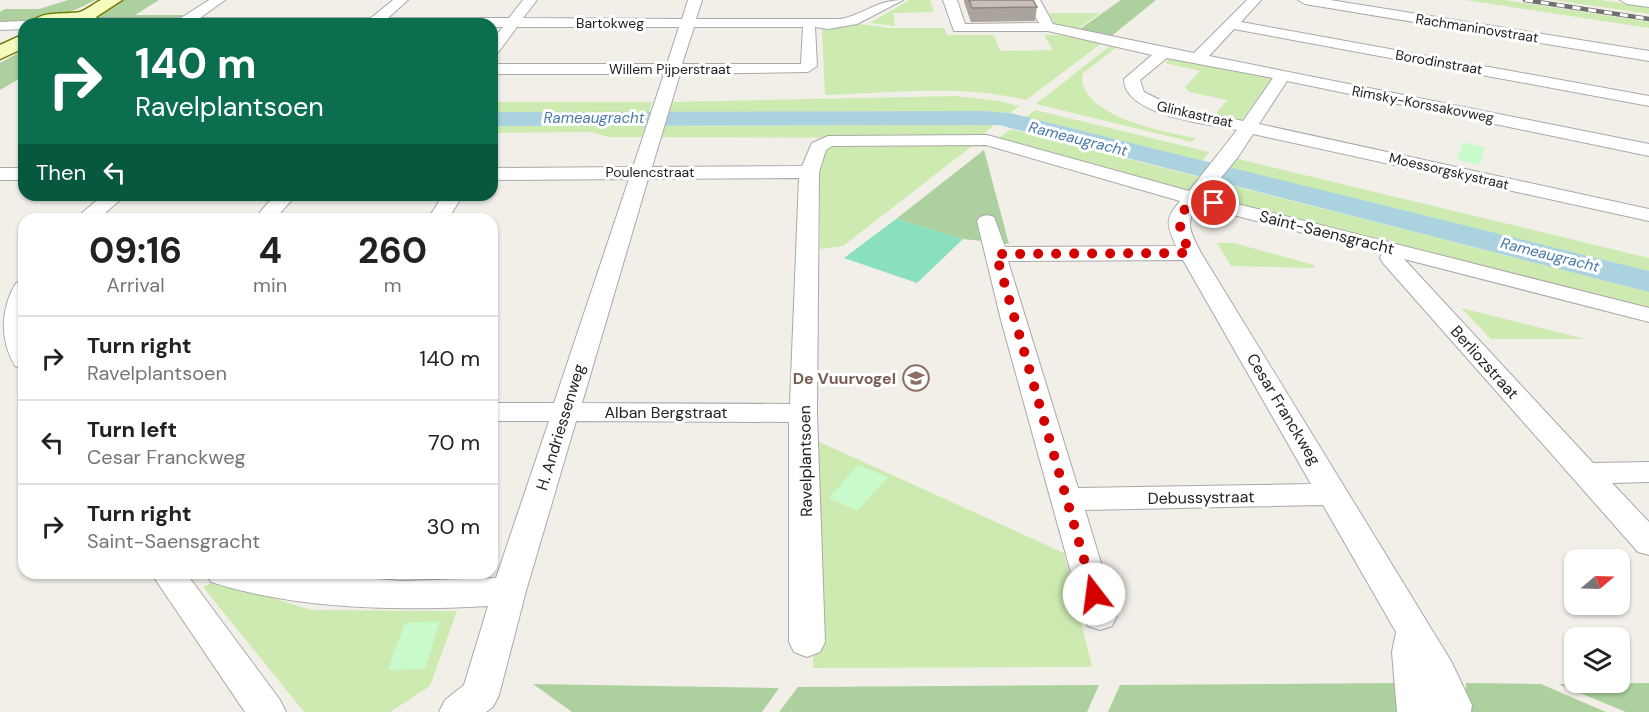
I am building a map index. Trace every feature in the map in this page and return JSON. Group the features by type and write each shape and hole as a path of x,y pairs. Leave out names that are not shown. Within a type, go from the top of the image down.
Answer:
{"main road":[{"path":"63,18 101,0"},
{"path":"91,18 113,0"},
{"path":"0,53 17,29"},
{"path":"0,58 18,50"}],"street":[{"path":"189,18 218,0"},
{"path":"380,18 401,0"},
{"path":"498,43 530,0"},
{"name":"H. Andriessenweg","path":"458,712 480,695 509,591 695,0"},
{"name":"Bartokweg","path":"687,25 809,28 844,23 896,0"},
{"path":"950,0 960,28 1048,27 1198,58 1254,0"},
{"path":"1033,0 1048,27"},
{"name":"Rachmaninovstraat","path":"1305,0 1649,56"},
{"path":"1627,0 1649,3"},
{"name":"Bartokweg","path":"498,26 844,23"},
{"name":"Borodinstraat","path":"1230,24 1649,100"},
{"name":"Bartokweg","path":"498,27 511,26"},
{"name":"Willem Pijperstraat","path":"498,69 803,69 809,66 809,28"},
{"name":"Glinkastraat","path":"1164,52 1132,79 1134,91 1143,100 1168,110 1249,126"},
{"name":"Rimsky-Korssakovweg","path":"1198,58 1649,150"},
{"path":"1196,193 1222,165 1282,76"},
{"name":"Moessorgskystraat","path":"1249,126 1649,215"},
{"name":"Saint-Saensgracht","path":"809,172 818,147 828,141 987,140 1196,193 1394,250 1649,315"},
{"name":"Poulencstraat","path":"498,174 809,172"},
{"name":"Ravelplantsoen","path":"807,642 803,413 809,172"},
{"path":"0,174 18,174"},
{"name":"Cesar Franckweg","path":"1196,193 1181,213 1178,226 1190,253 1438,672 1453,705 1452,712"},
{"path":"94,213 108,201"},
{"path":"270,213 280,201"},
{"path":"987,221 1100,616"},
{"name":"Berliozstraat","path":"1394,250 1391,258 1649,543"},
{"path":"996,254 1190,253"},
{"path":"18,300 13,328 18,348"},
{"name":"Alban Bergstraat","path":"498,412 803,413"},
{"path":"1586,473 1649,472"},
{"name":"Debussystraat","path":"1068,499 1334,494"},
{"path":"172,579 267,712"},
{"path":"248,579 334,591 471,594 509,591"},
{"path":"1414,630 1410,652 1416,712"}],"green space":[{"path":"68,0 95,0 72,11 49,18 18,18 18,23 0,24 0,12 5,9 39,9"},
{"path":"117,0 159,0 135,15 187,15 182,18 94,18 94,13"},
{"path":"909,0 930,0 934,12 893,13 895,26 870,23"},
{"path":"1121,0 1156,0 1109,38 1077,31"},
{"path":"1465,0 1504,0 1649,22 1649,28"},
{"path":"1553,0 1601,0 1649,7 1649,14"},
{"path":"1049,13 1100,13 1075,31 1056,27"},
{"path":"860,24 890,28 944,28 947,35 994,35 1000,51 1053,50 1044,35 1061,35 1102,43 1026,100 976,92 951,91 825,95 822,30"},
{"path":"1111,45 1117,47 1082,74 1085,89 1094,101 1108,111 1144,126 1195,138 1192,142 1036,104"},
{"path":"18,53 18,80 0,90 0,63"},
{"path":"1173,56 1274,77 1240,122 1214,116 1227,100 1189,92 1185,87 1200,71 1165,63"},
{"path":"957,96 1019,106 1010,113 983,111 667,112 670,102"},
{"path":"498,102 652,102 649,112 498,112"},
{"path":"1035,110 1209,152 1202,161 1026,117"},
{"path":"994,125 979,138 608,137 592,132 498,133 498,126"},
{"path":"1011,129 1649,292 1649,312 1343,234 1005,141 1000,137"},
{"path":"1463,142 1485,147 1480,165 1457,160"},
{"path":"976,143 843,246 820,249 819,160 826,150 834,145"},
{"path":"984,150 1009,244 963,239 896,219"},
{"path":"1230,157 1649,258 1649,271 1222,166"},
{"path":"896,219 963,239 917,283 844,258"},
{"path":"1217,243 1234,243 1314,265 1314,268 1231,266"},
{"path":"1461,308 1585,339 1491,339"},
{"path":"815,440 1064,553 1092,667 813,668"},
{"path":"858,465 888,477 857,511 829,498"},
{"path":"215,581 312,610 457,611 430,686 390,712 304,712 203,587"},
{"path":"440,621 425,669 388,670 405,623"},
{"path":"1396,683 1402,712 1108,712 1120,685"},
{"path":"1466,683 1541,684 1606,712 1466,712"},
{"path":"1630,683 1649,683 1649,712 1626,712 1580,693 1630,693"},
{"path":"533,684 779,688 762,712 572,712"},
{"path":"1099,685 1087,712 779,712 798,687"}],"water":[{"name":"Rameaugracht","path":"983,111 1010,113 1649,271 1649,292 999,125 498,126 498,112"}],"building":[{"path":"969,0 1033,0 1037,7 972,8"}],"railway":[{"path":"1525,0 1649,19"}],"place":[{"name":"De Vuurvogel","path":"916,378"}],"route":[{"path":"1094,594 996,254 1190,253 1178,226 1181,213 1192,198 1214,203"}]}
